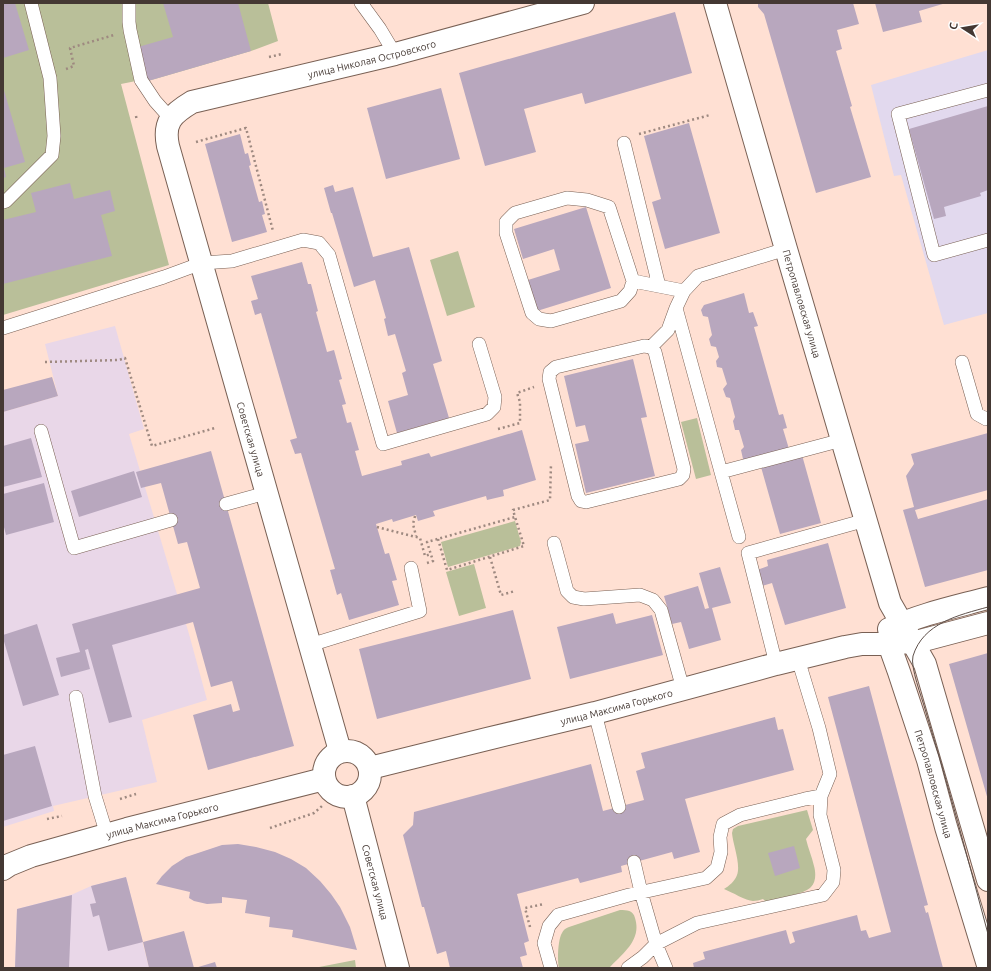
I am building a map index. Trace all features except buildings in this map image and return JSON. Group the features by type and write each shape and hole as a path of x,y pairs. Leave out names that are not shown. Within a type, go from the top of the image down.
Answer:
{"street":[{"name":"улица Николая Островского","path":"169,122 175,113 192,102 395,54 583,3"},
{"name":"Петропавловская улица","path":"715,3 890,603 899,672 928,760 946,827 988,965"},
{"name":"Советская улица","path":"169,122 167,138 168,146 340,751"},
{"name":"улица Максима Горького","path":"370,768 487,738 595,713 776,664 862,644 894,632 928,614 988,598"},
{"name":"улица Максима Горького","path":"894,632 913,642 988,623"},
{"path":"913,642 925,664 985,856 988,880"},
{"path":"346,750 359,753 368,762 370,768 369,782 365,789 353,796 339,796 332,792 324,779 323,772 325,765 334,754 340,751 346,750"},
{"name":"улица Максима Горького","path":"3,869 31,856 324,779"},
{"name":"Советская улица","path":"353,796 398,968"}],"lane":[{"path":"3,202 6,201 52,155 54,136 50,78 31,3"},
{"path":"129,3 129,22 141,80 169,122"},
{"path":"361,3 380,29 395,54"},
{"path":"988,90 898,114 934,255 988,240"},
{"path":"624,143 659,286"},
{"path":"567,198 588,200 609,207 633,281 630,291 621,300 551,321 539,319 532,313 506,233 506,222 515,213 567,198"},
{"path":"3,328 164,277 202,263 232,261 303,240 319,243 329,254 383,444 487,414 494,407 495,397 479,344"},
{"path":"652,347 668,330 684,291 698,276 786,249"},
{"path":"633,281 684,291"},
{"path":"676,308 739,537"},
{"path":"644,346 652,347 655,352 684,469 683,475 679,479 586,502 581,501 578,496 549,379 550,372 556,367 644,346"},
{"path":"962,362 977,414 988,418"},
{"path":"41,431 74,548 172,520"},
{"path":"721,472 842,440"},
{"path":"226,504 266,493"},
{"path":"776,664 748,553 866,520"},
{"path":"554,543 567,591 573,597 584,599 640,595 653,600 661,610 683,689"},
{"path":"310,645 420,611 411,568"},
{"path":"628,968 643,957 656,944 697,923 823,895 833,882 834,870 820,815 821,796 830,774 819,728 798,659"},
{"path":"76,697 95,796 107,835"},
{"path":"595,713 619,807"},
{"path":"551,968 544,943 549,926 558,915 641,892 706,878 717,868 721,852 720,837 724,824 740,815 821,796"},
{"path":"634,862 656,944 666,968"}],"path":[{"path":"74,66 70,48 112,36"},
{"path":"269,57 282,54"},
{"path":"624,143 635,134 710,115"},
{"path":"136,116 137,121"},
{"path":"196,142 246,128 274,237"},
{"path":"45,362 119,360 125,358 152,446 215,428"},
{"path":"520,419 520,402 517,393 534,387 536,394"},
{"path":"438,539 447,570 524,546 513,510 550,500 551,457"},
{"path":"415,516 413,524 416,537"},
{"path":"431,562 433,561 427,542 515,517"},
{"path":"377,527 420,538 425,556 431,554"},
{"path":"490,557 501,595 515,591"},
{"path":"120,799 136,794"},
{"path":"270,828 314,814 322,806"},
{"path":"47,819 62,816"}],"shaded area":[{"path":"988,50 988,313 944,325 901,175 894,176 871,85"},
{"path":"115,326 144,429 129,434 189,634 207,700 142,720 157,782 53,806 54,811 3,827 3,412 58,396 45,344"},
{"path":"126,877 149,968 15,968 17,909 71,895 91,886"}],"green space":[{"path":"3,3 268,3 278,41 251,51 148,81 141,80 121,84 169,265 3,315"},
{"path":"458,251 475,307 447,316 430,260"},
{"path":"697,418 711,475 696,479 681,422"},
{"path":"515,521 521,542 520,546 448,567 441,542"},
{"path":"474,564 486,608 459,616 446,572"},
{"path":"807,810 813,830 806,839 815,872 815,880 813,885 808,890 766,902 763,899 753,901 747,900 724,889 735,879 738,871 732,833 733,829 738,826"},
{"path":"620,910 627,910 633,913 635,918 636,933 630,946 609,968 559,968 559,945 562,932 564,930"},
{"path":"355,960 356,968 314,968"}],"tram line":[{"path":"988,607 954,617 933,628 918,645 913,656 913,667 917,682 950,793 988,934"}]}
